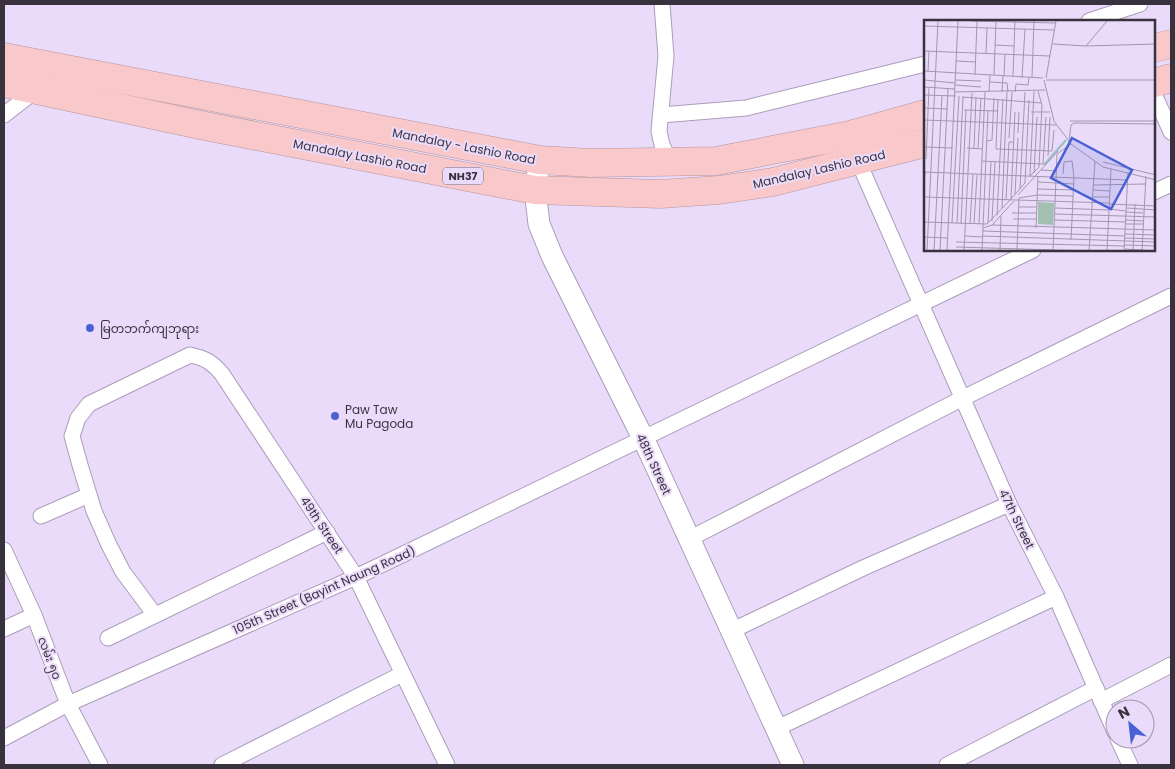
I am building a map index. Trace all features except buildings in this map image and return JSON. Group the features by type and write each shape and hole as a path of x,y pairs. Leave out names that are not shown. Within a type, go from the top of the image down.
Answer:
{"highway":[{"path":"1155,48 1171,44"},
{"name":"Mandalay - Lashio Road","path":"4,57 540,160 671,163 716,161 788,147 853,148 924,114"},
{"path":"1155,83 1171,78"},
{"name":"Mandalay Lashio Road","path":"4,83 35,91 536,190 634,193 719,190 794,177 853,148 924,143"},
{"path":"788,147 794,177"},
{"path":"634,193 638,163"}],"main road":[{"name":"48th Street","path":"540,160 536,190 539,224 552,256 644,440 793,765"}],"street":[{"path":"662,4 666,56 659,131 662,145 671,163"},
{"path":"1091,20 1140,4"},
{"path":"661,115 746,108 924,64"},
{"path":"4,116 35,91"},
{"path":"1155,96 1168,126"},
{"name":"47th Street","path":"853,148 1009,504 1056,597 1105,709"},
{"path":"1155,192 1171,184"},
{"name":"105th Street (Bayint Naung Road)","path":"4,738 68,704 356,577 644,440 1031,251"},
{"path":"689,540 962,399 1171,296"},
{"name":"49th Street","path":"155,616 123,572 109,545 89,495 72,436 78,418 90,404 190,355 204,358 214,364 222,374 356,577 447,765"},
{"path":"41,516 89,495"},
{"path":"731,631 864,568 1009,504"},
{"path":"108,638 326,532"},
{"name":"လမ်း ၅၀","path":"4,550 34,615 68,704 100,765"},
{"path":"776,729 1056,597"},
{"path":"4,629 34,615"},
{"path":"947,765 1099,695 1171,666"},
{"path":"222,765 402,674"},
{"path":"1123,749 1130,765"}],"place":[{"name":"မြတဘက်ကျဘုရား","path":"90,328"},
{"name":"Paw Taw Mu Pagoda","path":"335,416"}]}
